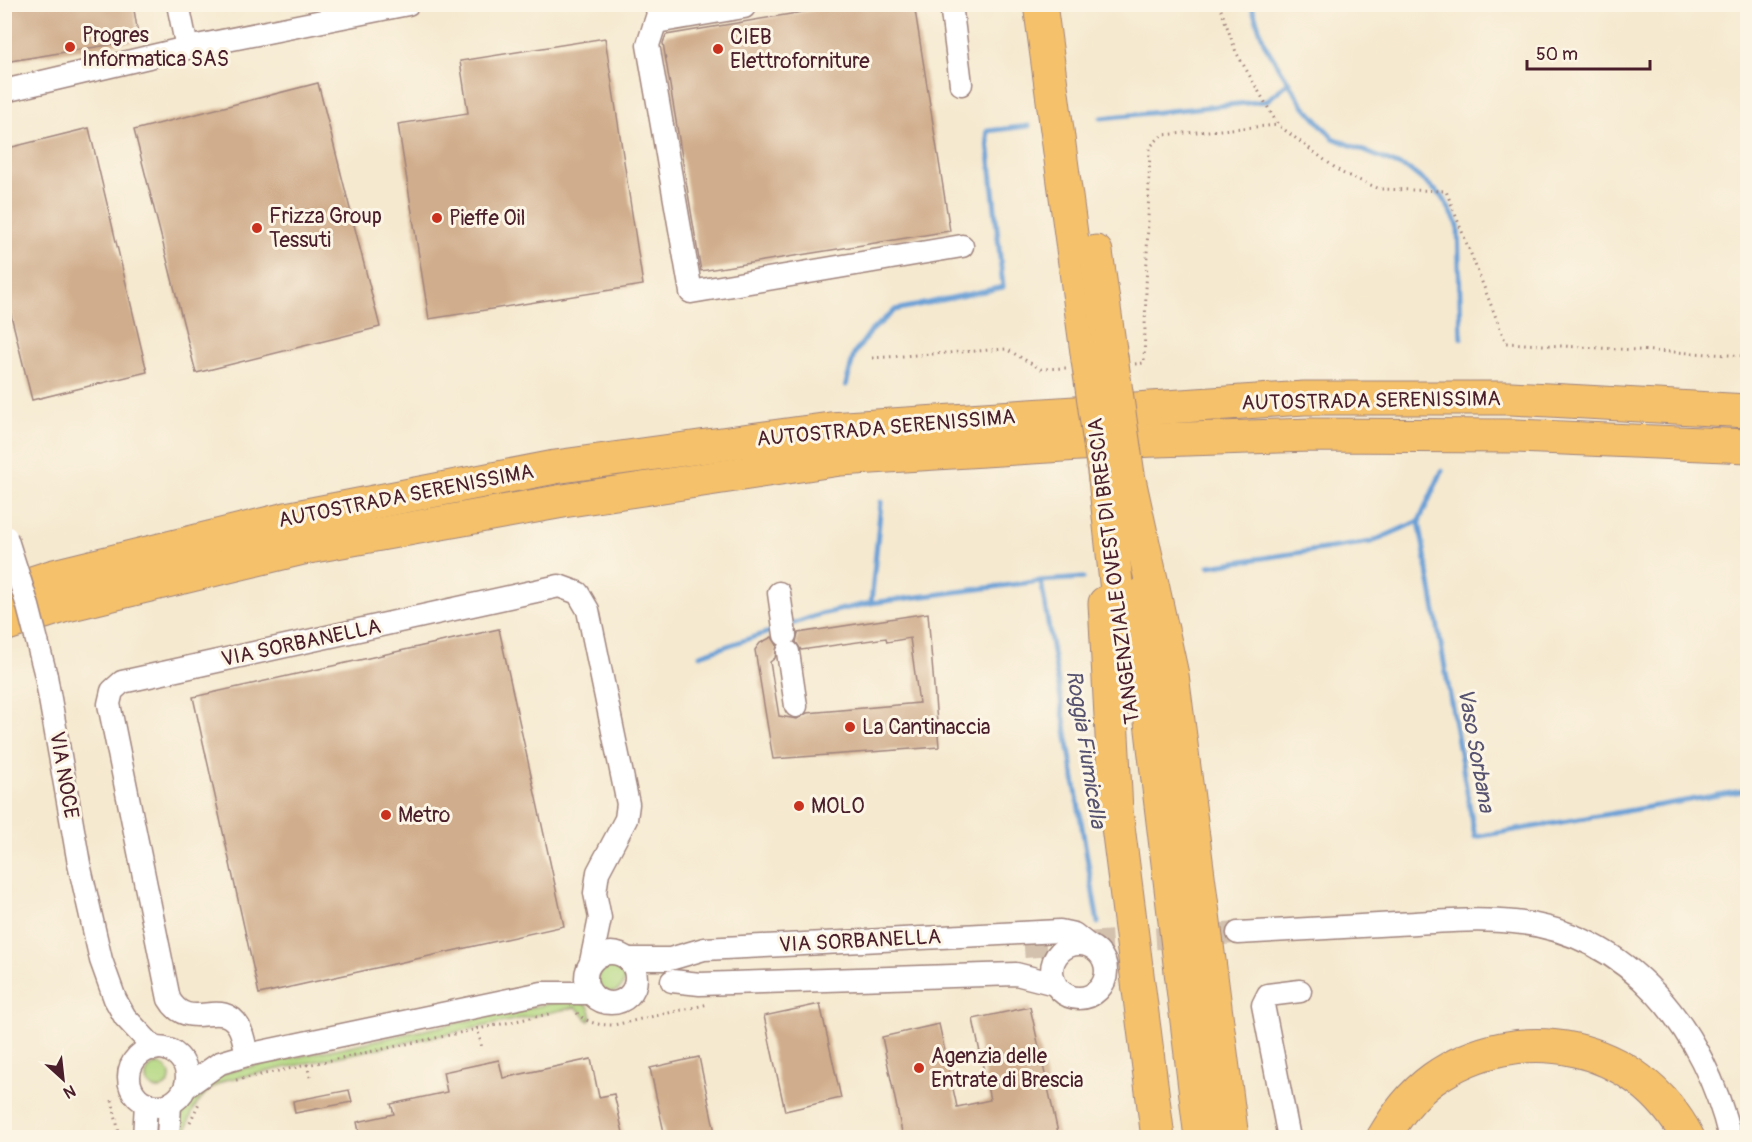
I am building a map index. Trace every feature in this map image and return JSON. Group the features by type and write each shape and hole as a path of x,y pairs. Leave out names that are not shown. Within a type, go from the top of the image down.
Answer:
{"highway":[{"name":"TANGENZIALE OVEST DI BRESCIA","path":"1040,4 1100,359"},
{"name":"TANGENZIALE OVEST DI BRESCIA","path":"1061,4 1183,1137"},
{"name":"AUTOSTRADA SERENISSIMA","path":"4,592 54,576 286,519 555,467 830,429 1305,398 1511,398 1748,411"},
{"name":"AUTOSTRADA SERENISSIMA","path":"4,625 63,606 303,548 563,501 840,459 1127,441 1311,435 1515,436 1748,446"},
{"name":"TANGENZIALE OVEST DI BRESCIA","path":"1114,484 1131,561 1201,1137"},
{"path":"1114,484 1172,675 1232,1137"},
{"path":"1114,484 1105,629 1116,811 1158,1137"},
{"path":"1194,849 1212,912 1232,1065 1249,1137"},
{"path":"1383,1137 1403,1106 1432,1080 1456,1065 1489,1052 1515,1046 1550,1045 1584,1052 1618,1064 1642,1081 1666,1105 1688,1137"}],"street":[{"path":"178,4 187,48"},
{"path":"4,91 187,48 408,4"},
{"path":"951,4 962,84"},
{"path":"657,9 662,21 744,7"},
{"path":"657,9 648,45 691,292 962,246"},
{"name":"VIA NOCE","path":"5,535 28,606 46,676 91,921 104,969 115,999 125,1017 155,1054 184,1065 194,1093"},
{"name":"VIA SORBANELLA","path":"247,1055 239,1026 229,1016 215,1013 187,1016 175,1010 169,999 109,704 112,691 122,682 559,586 578,593 588,610 628,804 626,819 598,872 595,893 600,918 590,976"},
{"path":"779,593 796,706"},
{"name":"VIA SORBANELLA","path":"600,918 625,957 671,970 704,949 1060,931 1074,934 1088,945"},
{"path":"1238,933 1468,920 1516,922 1578,939 1605,952 1636,974 1666,1003 1687,1031 1708,1068 1722,1103 1730,1137"},
{"path":"1077,944 1088,945 1097,950 1104,959 1107,969 1100,989 1092,996 1082,999 1061,992 1052,974 1058,954 1077,944"},
{"path":"590,976 600,1000 611,1003 629,996 671,970 705,965 1024,947"},
{"path":"223,1073 155,1054 130,1069 130,1086 136,1096 146,1104 160,1106 194,1093 223,1073 247,1055 547,1003 590,976 600,955 611,952 625,957 637,978 629,996"},
{"path":"671,970 700,984 1016,974 1055,984"},
{"path":"1289,1137 1263,1005 1268,995 1300,991"},
{"path":"144,1137 146,1104"},
{"path":"170,1104 178,1134"}],"path":[{"path":"1219,4 1236,52 1278,124 1342,173 1380,189 1446,191 1506,343 1748,356"},
{"path":"223,1073 547,1003"},
{"path":"573,1009 584,1020 598,1025 614,1025 714,1003"},
{"path":"178,1134 195,1109 194,1093"},
{"path":"112,1100 120,1137"}],"green space":[{"path":"611,966 621,969 624,979 621,989 611,992 601,989 598,979 601,969"},
{"path":"566,1000 587,1005 591,1012 589,1021 576,1007 226,1080 217,1084 203,1096 193,1111 186,1137 178,1138 182,1112 192,1095 209,1082 231,1071"},
{"path":"158,1065 167,1068 170,1077 167,1086 158,1089 149,1086 146,1077 149,1068"}],"building":[{"path":"4,4 133,4 139,40 4,62"},
{"path":"850,4 914,4 950,231 701,271 663,43 666,35"},
{"path":"605,38 643,285 429,319 398,124 468,113 460,61"},
{"name":"Frizza Group Tessuti","path":"318,83 380,327 196,373 134,130"},
{"path":"89,128 147,372 32,400 4,287 4,149"},
{"path":"928,613 939,747 773,759 755,650 760,643 772,637 777,645 775,658 770,662 779,716 797,719 807,713 919,703 910,638 887,642 886,638 801,650 796,642 798,633"},
{"path":"499,629 564,926 259,994 193,697"},
{"path":"820,1004 841,1098 785,1111 764,1016"},
{"name":"Agenzia delle Entrate di Brescia","path":"1030,1007 1059,1137 903,1137 882,1037 939,1024 957,1107 990,1100 973,1019"},
{"path":"699,1057 716,1137 665,1137 650,1068"},
{"path":"591,1059 599,1097 614,1094 624,1137 360,1137 357,1122 394,1114 391,1104 447,1092 443,1072 499,1060 503,1078"},
{"path":"349,1090 352,1102 295,1113 293,1101"}],"waterway":[{"name":"Vaso Sorbana","path":"1251,4 1265,45 1301,102 1333,138 1410,170 1442,196 1458,225 1461,338"},
{"name":"Roggia Fiumicella","path":"1101,118 1266,101 1289,82"},
{"name":"Roggia Fiumicella","path":"846,385 854,354 871,331 895,310 1003,287 987,131 1029,126"},
{"name":"Vaso Sorbana","path":"1442,471 1419,521 1475,837 1748,790"},
{"name":"Roggia Fiumicella","path":"789,625 821,614 871,603 881,502"},
{"name":"Roggia Fiumicella","path":"1209,566 1371,542 1419,521"},
{"name":"Roggia Fiumicella","path":"1083,578 1041,581 1098,923"},
{"name":"Roggia Fiumicella","path":"871,603 1041,581"},
{"name":"Roggia Fiumicella","path":"700,655 778,629"}],"tunnel":[{"path":"1024,947 1238,933"}],"place":[{"name":"Progres Informatica SAS","path":"70,47"},
{"name":"CIEB Elettroforniture","path":"718,49"},
{"name":"Pieffe Oil","path":"437,218"},
{"name":"Frizza Group Tessuti","path":"257,228"},
{"name":"La Cantinaccia","path":"850,727"},
{"name":"MOLO","path":"799,806"},
{"name":"Metro","path":"386,815"},
{"name":"Agenzia delle Entrate di Brescia","path":"919,1068"}]}
